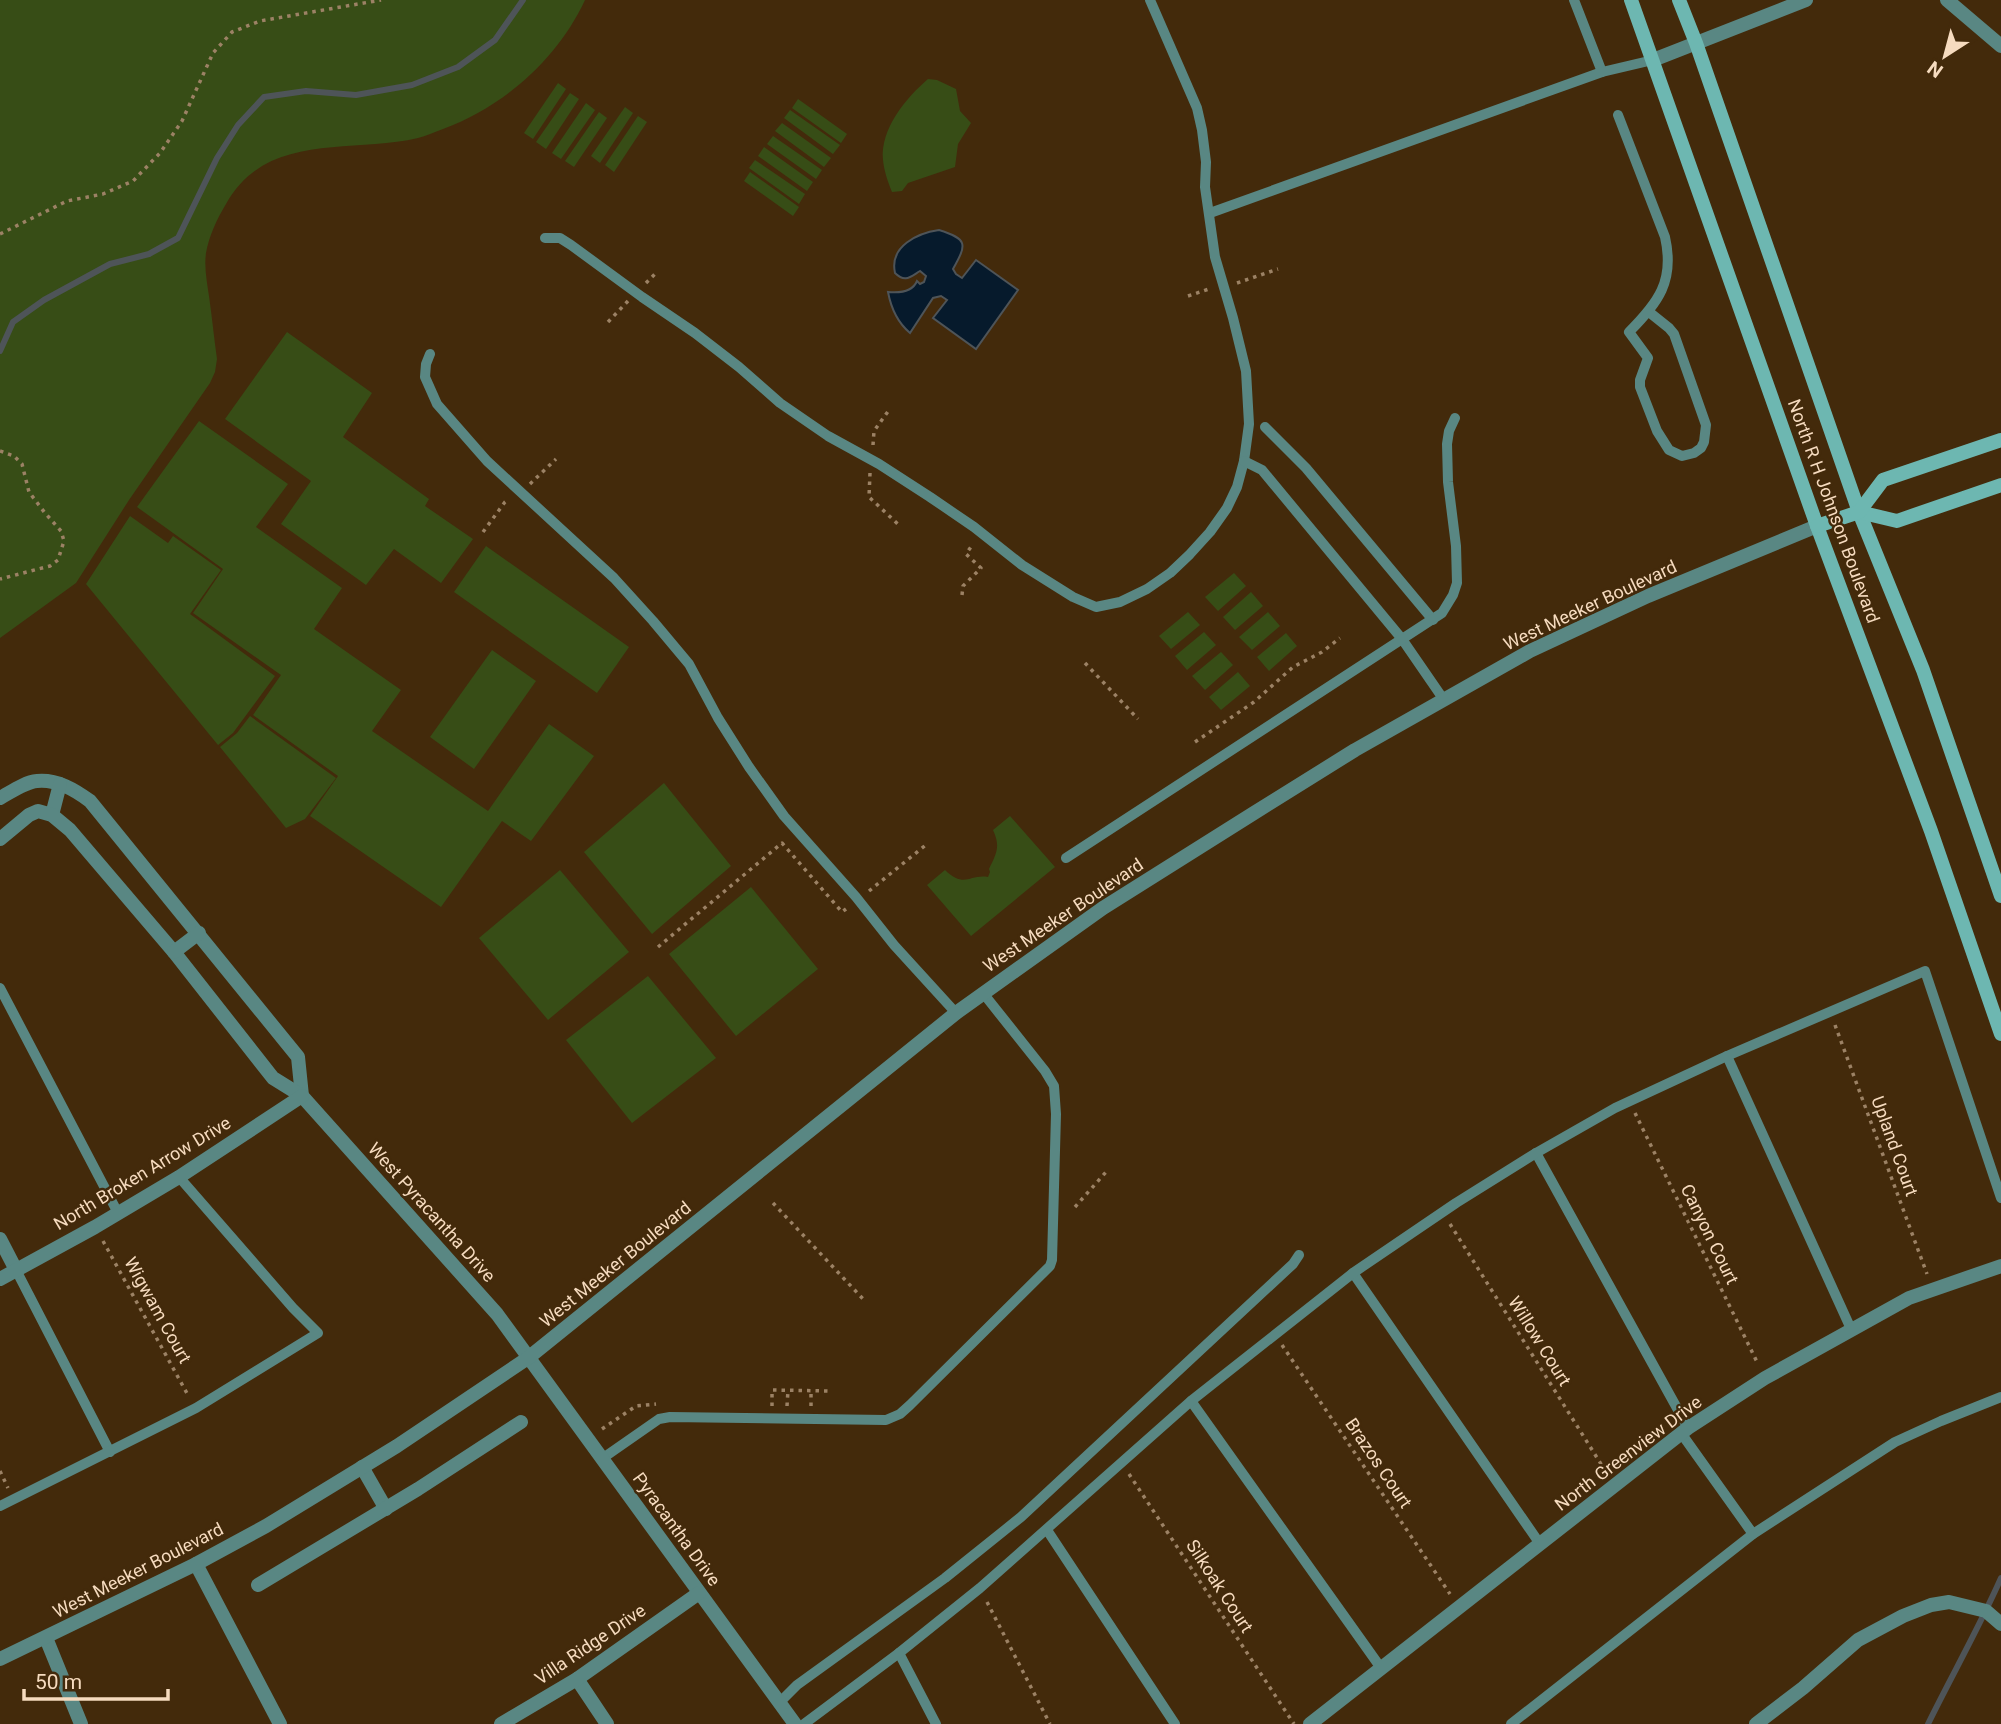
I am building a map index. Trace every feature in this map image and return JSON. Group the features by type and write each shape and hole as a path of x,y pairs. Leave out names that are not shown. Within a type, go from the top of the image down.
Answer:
{"main road":[{"name":"North R H Johnson Boulevard","path":"1631,0 1817,526 1923,808 2001,1034"},
{"name":"North R H Johnson Boulevard","path":"1679,0 1859,512 1923,670 2001,896"},
{"path":"2001,440 1884,480 1859,512 1897,521 2001,485"},
{"name":"West Meeker Boulevard","path":"1817,526 1859,512"}],"street":[{"path":"1653,60 1806,0"},
{"path":"1947,0 2001,46"},
{"name":"West Meeker Boulevard","path":"0,1659 196,1564 266,1526 397,1446 528,1358 983,993 1103,908 1355,750 1530,651 1594,620 1817,526"},
{"path":"0,797 35,781 60,784 90,801 298,1057 302,1096"},
{"path":"0,839 29,815 38,811 52,815 60,784"},
{"name":"West Pyracantha Drive","path":"52,815 70,830 174,952 274,1078 302,1096 496,1314 528,1358"},
{"path":"174,952 199,933"},
{"name":"North Broken Arrow Drive","path":"0,1279 95,1227 178,1177 302,1096"},
{"path":"0,1239 16,1270"},
{"name":"North Greenview Drive","path":"1310,1724 1685,1431 1765,1378 1909,1298 2001,1266"},
{"name":"Pyracantha Drive","path":"528,1358 795,1724"},
{"path":"258,1585 521,1422"},
{"path":"362,1467 386,1508"},
{"path":"196,1564 281,1724"},
{"name":"Villa Ridge Drive","path":"501,1724 577,1679 699,1592"},
{"path":"1756,1724 1858,1640 1903,1616 1931,1605 1949,1602 1986,1611 2001,1624"},
{"path":"46,1638 81,1724"},
{"path":"577,1679 607,1724"}],"lane":[{"path":"545,238 560,238 571,245 695,333 780,403 828,436 910,484 1022,565 1073,597 1096,607 1120,602 1147,589 1170,573 1210,532 1227,508 1237,487 1249,424 1246,370 1215,257 1198,108 1150,0"},
{"path":"1574,0 1602,72"},
{"path":"1210,213 1602,72 1653,60"},
{"path":"1618,115 1665,237 1668,253 1666,278 1658,298 1649,312 1629,332 1648,358 1640,387 1657,431 1669,450 1682,456 1694,453 1704,442 1706,425 1674,334 1649,312"},
{"path":"430,354 425,377 437,404 487,461 614,578 653,621 689,664 718,719 777,806 894,945 956,1013"},
{"path":"1066,858 1433,620 1448,604 1458,583 1447,444 1455,418"},
{"path":"1265,427 1306,468 1433,620"},
{"path":"1244,461 1262,470 1402,639 1444,700"},
{"path":"804,1724 980,1588 1191,1401 1353,1273 1442,1212 1536,1153 1630,1102 1727,1056 1925,971 2001,1198"},
{"path":"0,988 118,1213"},
{"path":"603,1458 659,1419 670,1417 886,1420 896,1417 1050,1266 1056,1114 1054,1086 983,993"},
{"path":"1727,1056 1851,1329"},
{"path":"1536,1153 1685,1431 1753,1534"},
{"path":"0,1506 195,1408 318,1333 178,1177"},
{"path":"780,1702 797,1685 945,1578 1021,1517 1293,1264 1298,1255"},
{"path":"16,1270 110,1451"},
{"path":"1353,1273 1541,1544"},
{"path":"1511,1724 1753,1534 1895,1442 2001,1397"},
{"path":"1191,1401 1381,1668"},
{"path":"1047,1530 1175,1724"},
{"path":"899,1653 936,1724"}],"path":[{"path":"0,234 67,201 103,194 133,181 160,152 182,121 213,53 232,32 260,21 381,0"},
{"path":"0,451 14,456 22,464 29,492 61,531 64,541 58,560 50,566 0,579"},
{"path":"962,595 963,586 981,568 966,554 981,533"},
{"path":"1195,742 1254,702 1293,667 1322,652 1340,638"},
{"path":"1085,663 1138,719"},
{"path":"658,947 782,843 842,912 927,844"},
{"name":"Upland Court","path":"1830,1012 1933,1289"},
{"name":"Canyon Court","path":"1630,1102 1765,1378"},
{"path":"1075,1208 1106,1172"},
{"path":"773,1203 864,1300"},
{"name":"Willow Court","path":"1442,1212 1615,1485"},
{"name":"Wigwam Court","path":"95,1227 195,1408"},
{"name":"Brazos Court","path":"1276,1335 1459,1607"},
{"name":"Silkoak Court","path":"1122,1463 1293,1724"},
{"path":"980,1588 1050,1724"}],"green space":[{"path":"0,0 585,0 560,42 544,61 487,108 418,138 287,155 264,165 243,181 226,204 211,234 206,253 206,274 217,359 210,383 129,500 76,583 0,638"},
{"path":"928,79 956,89 960,111 971,123 958,144 955,167 908,183 902,191 892,192 883,160 886,137 903,105"},
{"path":"558,83 566,89 533,139 524,133"},
{"path":"570,93 579,99 546,149 536,142"},
{"path":"798,99 847,134 841,143 792,108"},
{"path":"586,103 595,110 561,159 552,153"},
{"path":"625,107 633,113 600,163 591,156"},
{"path":"790,110 840,145 833,154 784,118"},
{"path":"599,112 607,118 574,167 565,161"},
{"path":"638,116 647,122 614,172 605,165"},
{"path":"782,123 831,158 824,167 775,131"},
{"path":"773,136 822,170 816,179 767,144"},
{"path":"764,147 813,182 807,191 758,156"},
{"path":"755,160 805,194 799,204 749,168"},
{"path":"750,172 799,207 793,216 744,181"},
{"path":"287,332 372,393 343,437 429,499 425,506 473,539 441,583 394,549 366,585 281,524 311,481 225,419"},
{"path":"199,421 288,484 256,527 342,588 314,629 401,690 372,731 488,811 549,724 594,756 531,841 502,821 441,907 310,816 338,776 253,715 281,675 193,613 223,569 137,507"},
{"path":"130,516 168,543 173,536 221,570 190,614 275,676 233,733 218,745 86,584"},
{"path":"486,546 629,647 597,693 454,592"},
{"path":"1234,573 1246,586 1218,611 1205,597"},
{"path":"1251,592 1263,606 1235,630 1223,617"},
{"path":"1188,612 1200,625 1171,649 1159,636"},
{"path":"1268,612 1280,626 1252,650 1239,637"},
{"path":"1204,632 1216,645 1187,670 1175,656"},
{"path":"1286,633 1297,646 1269,671 1257,657"},
{"path":"492,650 536,681 474,769 430,737"},
{"path":"1221,652 1233,665 1205,690 1192,676"},
{"path":"1238,672 1250,686 1221,710 1209,697"},
{"path":"250,716 336,778 305,819 286,828 220,747 237,733"},
{"path":"664,783 731,866 652,934 584,852"},
{"path":"1010,816 1055,867 971,936 927,885 945,870 962,880 988,877 997,846 993,830"},
{"path":"560,870 629,952 548,1020 479,938"},
{"path":"751,887 818,969 736,1036 669,954"},
{"path":"648,976 716,1058 632,1123 566,1040"}],"water":[{"path":"939,230 955,236 962,244 961,254 953,269 956,274 962,278 976,260 1018,290 976,349 933,318 947,300 941,296 933,298 910,333 898,319 891,304 888,292 908,290 917,281 920,284 924,282 926,276 920,271 910,277 899,276 895,273 896,255 914,238"}],"waterway":[{"path":"0,351 13,322 44,300 110,264 149,254 178,238 217,158 238,125 264,97 306,91 356,95 412,85 458,67 495,40 523,0"},
{"path":"1928,1724 2001,1578"}]}
